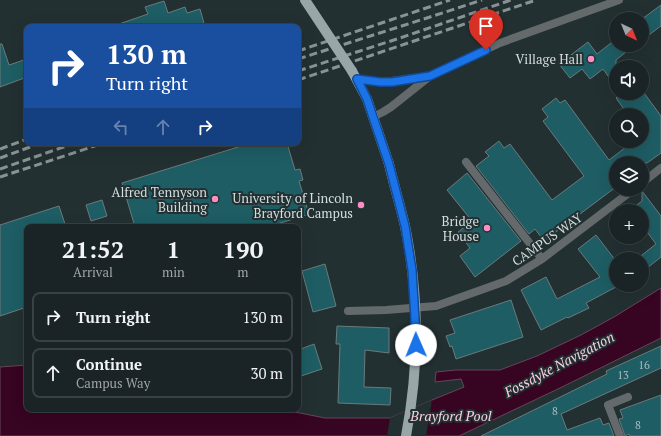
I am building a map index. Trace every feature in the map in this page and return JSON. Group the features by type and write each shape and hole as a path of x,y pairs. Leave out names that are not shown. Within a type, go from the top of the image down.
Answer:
{"main road":[{"path":"305,0 355,75 367,99 389,164 405,226 412,270 415,319 415,370 406,436"}],"street":[{"path":"373,117 392,107 430,76 500,44 619,0"},
{"path":"355,75 380,82 392,82 430,76"},
{"path":"466,162 542,259"},
{"path":"649,177 661,168"},
{"name":"CAMPUS WAY","path":"348,311 436,306 506,281 542,259 625,196"},
{"path":"620,436 608,405 628,396"}],"water":[{"path":"661,288 661,338 459,436 0,436 0,367 24,365 24,412 295,412 325,418 390,418 464,387 461,379 435,382 436,372 456,370 500,370 537,356 614,317"}],"pier":[{"path":"432,400 426,436 387,436 390,418"}],"building":[{"path":"164,1 168,13 185,7 187,13 200,9 204,24 119,24 148,14 145,7"},
{"path":"661,5 661,26 649,35 649,14"},
{"name":"Village Hall","path":"588,42 597,54 609,45 609,52 626,52 616,60 609,60 609,77 603,69 590,79 582,69 570,78 559,64"},
{"path":"0,44 2,44 9,65 24,60 24,78 0,87"},
{"path":"556,98 560,103 565,100 609,160 609,192 544,241 535,229 529,234 476,166 489,156 485,152 499,141 504,148 510,144 552,200 584,176 543,121 548,117 542,109"},
{"path":"617,100 649,100 661,116 661,153 649,162 649,156 614,156 625,148 649,148 649,108 623,108"},
{"name":"Alfred Tennyson Building","path":"241,146 288,146 295,170 300,169 303,180 299,181 309,214 277,224 134,224 122,183"},
{"name":"Bridge House","path":"467,173 521,241 475,277 460,256 470,248 458,232 472,221 447,190"},
{"path":"642,196 646,196 661,216 661,257 649,266 649,252 646,252 656,244 649,234 649,204 638,204 642,201"},
{"path":"102,200 107,216 91,221 86,205"},
{"path":"59,206 65,224 24,224 24,308 0,316 0,225"},
{"path":"596,235 609,252 609,291 586,303 589,308 541,330 521,290 546,277 557,299 600,277 578,249"},
{"path":"325,264 336,306 313,312 302,271"},
{"path":"511,300 523,337 456,359 452,346 450,347 446,336 455,333 450,320"},
{"path":"337,326 389,328 389,353 365,350 364,387 391,388 390,405 338,403 340,344 336,344"},
{"path":"314,344 322,369 301,376 301,349"},
{"path":"661,346 661,368 561,414 567,430 600,418 603,425 609,423 614,436 481,436 607,374 606,371"},
{"path":"661,395 661,436 630,436 629,434 625,436 619,419 623,418 620,410"}],"railway":[{"path":"301,50 450,0"},
{"path":"301,58 482,0"},
{"path":"301,70 511,0"},
{"path":"301,79 536,0"},
{"path":"0,149 24,140"},
{"path":"0,158 33,146"},
{"path":"0,169 66,146"},
{"path":"0,177 95,146"}],"place":[{"name":"Village Hall","path":"591,59"},
{"name":"Alfred Tennyson Building","path":"215,199"},
{"name":"University of Lincoln Brayford Campus","path":"361,205"},
{"name":"Bridge House","path":"487,228"}],"route":[{"path":"416,345 412,270 405,226 389,164 367,99 357,79 392,82 430,76 486,50"}],"water label":[{"name":"Fossdyke Navigation","path":"559,364"},
{"name":"Brayford Pool","path":"451,415"}]}
